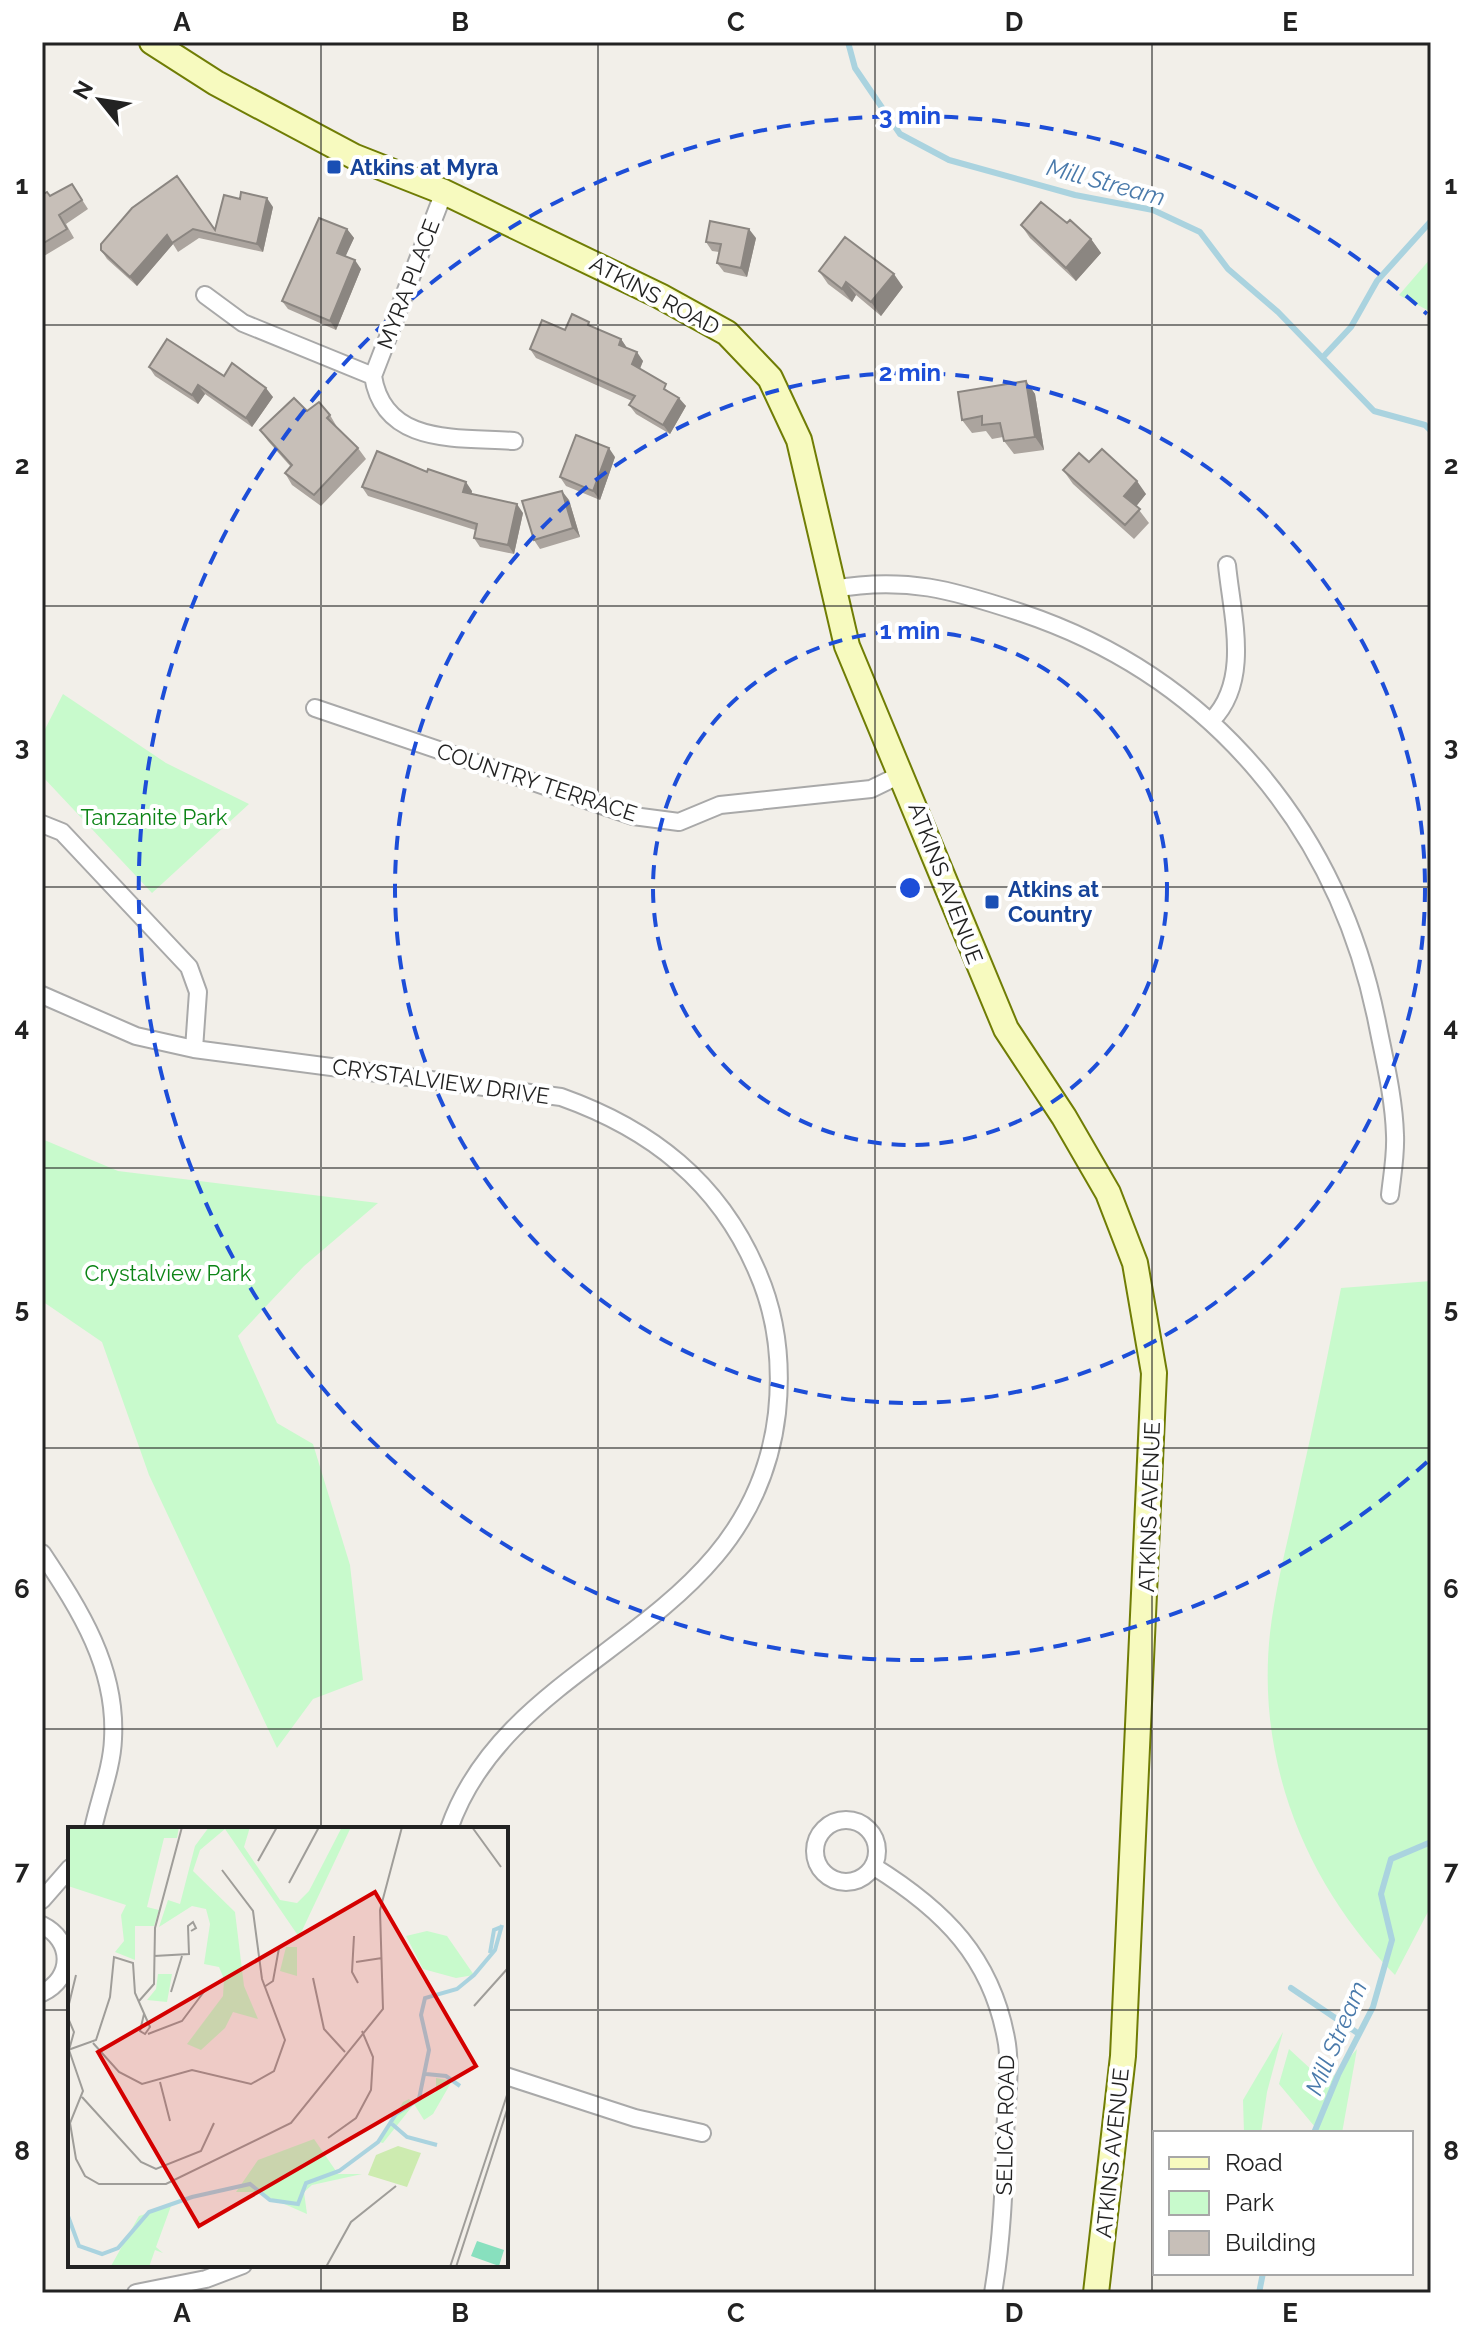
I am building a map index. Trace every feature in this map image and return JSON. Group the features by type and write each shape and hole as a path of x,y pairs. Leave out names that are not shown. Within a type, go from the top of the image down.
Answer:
{"street":[{"name":"ATKINS ROAD","path":"152,42 216,83 355,157 444,192 581,256 727,333 770,378 799,440 847,646 902,774"},
{"name":"MYRA PLACE","path":"444,192 373,376 376,398 395,420 424,434 514,441"},
{"name":"MYRA PLACE","path":"205,295 243,323 373,376"},
{"path":"1212,720 1225,707 1235,679 1227,565"},
{"path":"833,589 894,581 981,599 1039,618 1097,642 1212,720 1271,785 1308,838 1340,898 1359,948 1386,1066 1396,1136 1390,1195"},
{"name":"COUNTRY TERRACE","path":"315,708 633,816 679,822 720,805 871,789 902,774"},
{"name":"ATKINS AVENUE","path":"902,774 1006,1029 1064,1117 1108,1193 1135,1263 1154,1373 1123,2056 1096,2293"},
{"path":"42,824 62,832 189,967 198,992 194,1049"},
{"name":"CRYSTALVIEW DRIVE","path":"42,995 136,1036 194,1049 505,1088 561,1097 605,1112 647,1136 679,1160 719,1202 744,1241 766,1292 778,1345 780,1386 774,1436 759,1487 728,1543 685,1591 536,1708 489,1754 456,1806 450,1827"},
{"path":"42,1553 77,1605 112,1691 114,1741 92,1827"},
{"name":"SELICA ROAD","path":"873,1866 930,1905 970,1946 991,1989 1003,2031 1007,2046 1003,2238 993,2293"},
{"path":"42,1900 68,1870"},
{"path":"42,1925 52,1930 68,1952"},
{"path":"42,1993 61,1977 68,1957"},
{"path":"508,2077 635,2118 702,2133"},
{"path":"136,2293 206,2279 238,2267"}],"green space":[{"path":"1431,258 1431,312 1399,295"},
{"name":"Tanzanite Park","path":"63,694 166,763 249,804 152,893 42,776 42,735"},
{"name":"Crystalview Park","path":"42,1139 118,1171 378,1203 304,1266 238,1336 277,1423 313,1444 350,1565 363,1680 313,1699 277,1748 149,1475 102,1342 42,1301"},
{"path":"1431,1281 1431,1906 1395,1975 1336,1901 1313,1861 1294,1818 1280,1774 1271,1728 1268,1681 1270,1633 1279,1577 1341,1288"},
{"path":"1283,2032 1267,2092 1261,2131 1244,2131 1243,2100"},
{"path":"1289,2049 1327,2084 1357,2049 1342,2131 1318,2131 1279,2084"}],"building":[{"path":"177,176 215,230 224,195 240,199 241,192 267,198 257,244 193,229 172,243 167,235 130,277 101,250 101,244 132,208"},
{"path":"72,184 82,200 59,215 67,229 42,244 42,195 47,192 50,196"},
{"path":"1041,202 1067,223 1070,220 1091,239 1066,268 1021,225"},
{"path":"319,218 347,229 337,253 355,260 330,321 282,301"},
{"path":"710,221 749,229 741,268 717,263 721,244 706,242"},
{"path":"845,237 894,274 871,302 846,282 842,289 819,271"},
{"path":"572,314 589,322 588,325 621,339 619,345 637,352 632,364 666,384 664,389 679,398 663,425 629,405 635,396 530,349 542,320 565,330"},
{"path":"167,339 224,376 232,363 266,388 246,418 198,385 192,395 149,367"},
{"path":"1026,381 1035,437 1004,441 1000,423 982,425 982,416 962,420 958,392"},
{"path":"294,398 307,411 319,402 330,415 327,418 358,448 314,495 285,473 292,465 260,430"},
{"path":"576,435 609,448 593,491 560,477"},
{"path":"1102,449 1137,481 1124,496 1140,509 1125,525 1063,470 1079,453 1089,462"},
{"path":"377,451 427,472 428,469 466,482 463,492 517,504 508,545 474,538 477,524 362,487"},
{"path":"562,491 573,528 534,540 522,501"}],"waterway":[{"name":"Mill Stream","path":"848,42 855,68 900,134 949,160 1075,195 1153,210 1200,232 1228,269 1278,312 1374,411 1425,425 1431,431"},
{"path":"1323,357 1351,327 1377,281 1431,221"},
{"name":"Mill Stream","path":"1315,2131 1338,2075 1373,2007 1392,1940 1381,1894 1391,1859 1431,1842"},
{"path":"1291,1988 1359,2034"},
{"name":"Mill Stream","path":"1259,2293 1263,2275"}],"place":[{"name":"Atkins at Myra","path":"334,167"},
{"name":"Atkins at Country","path":"992,902"}]}
